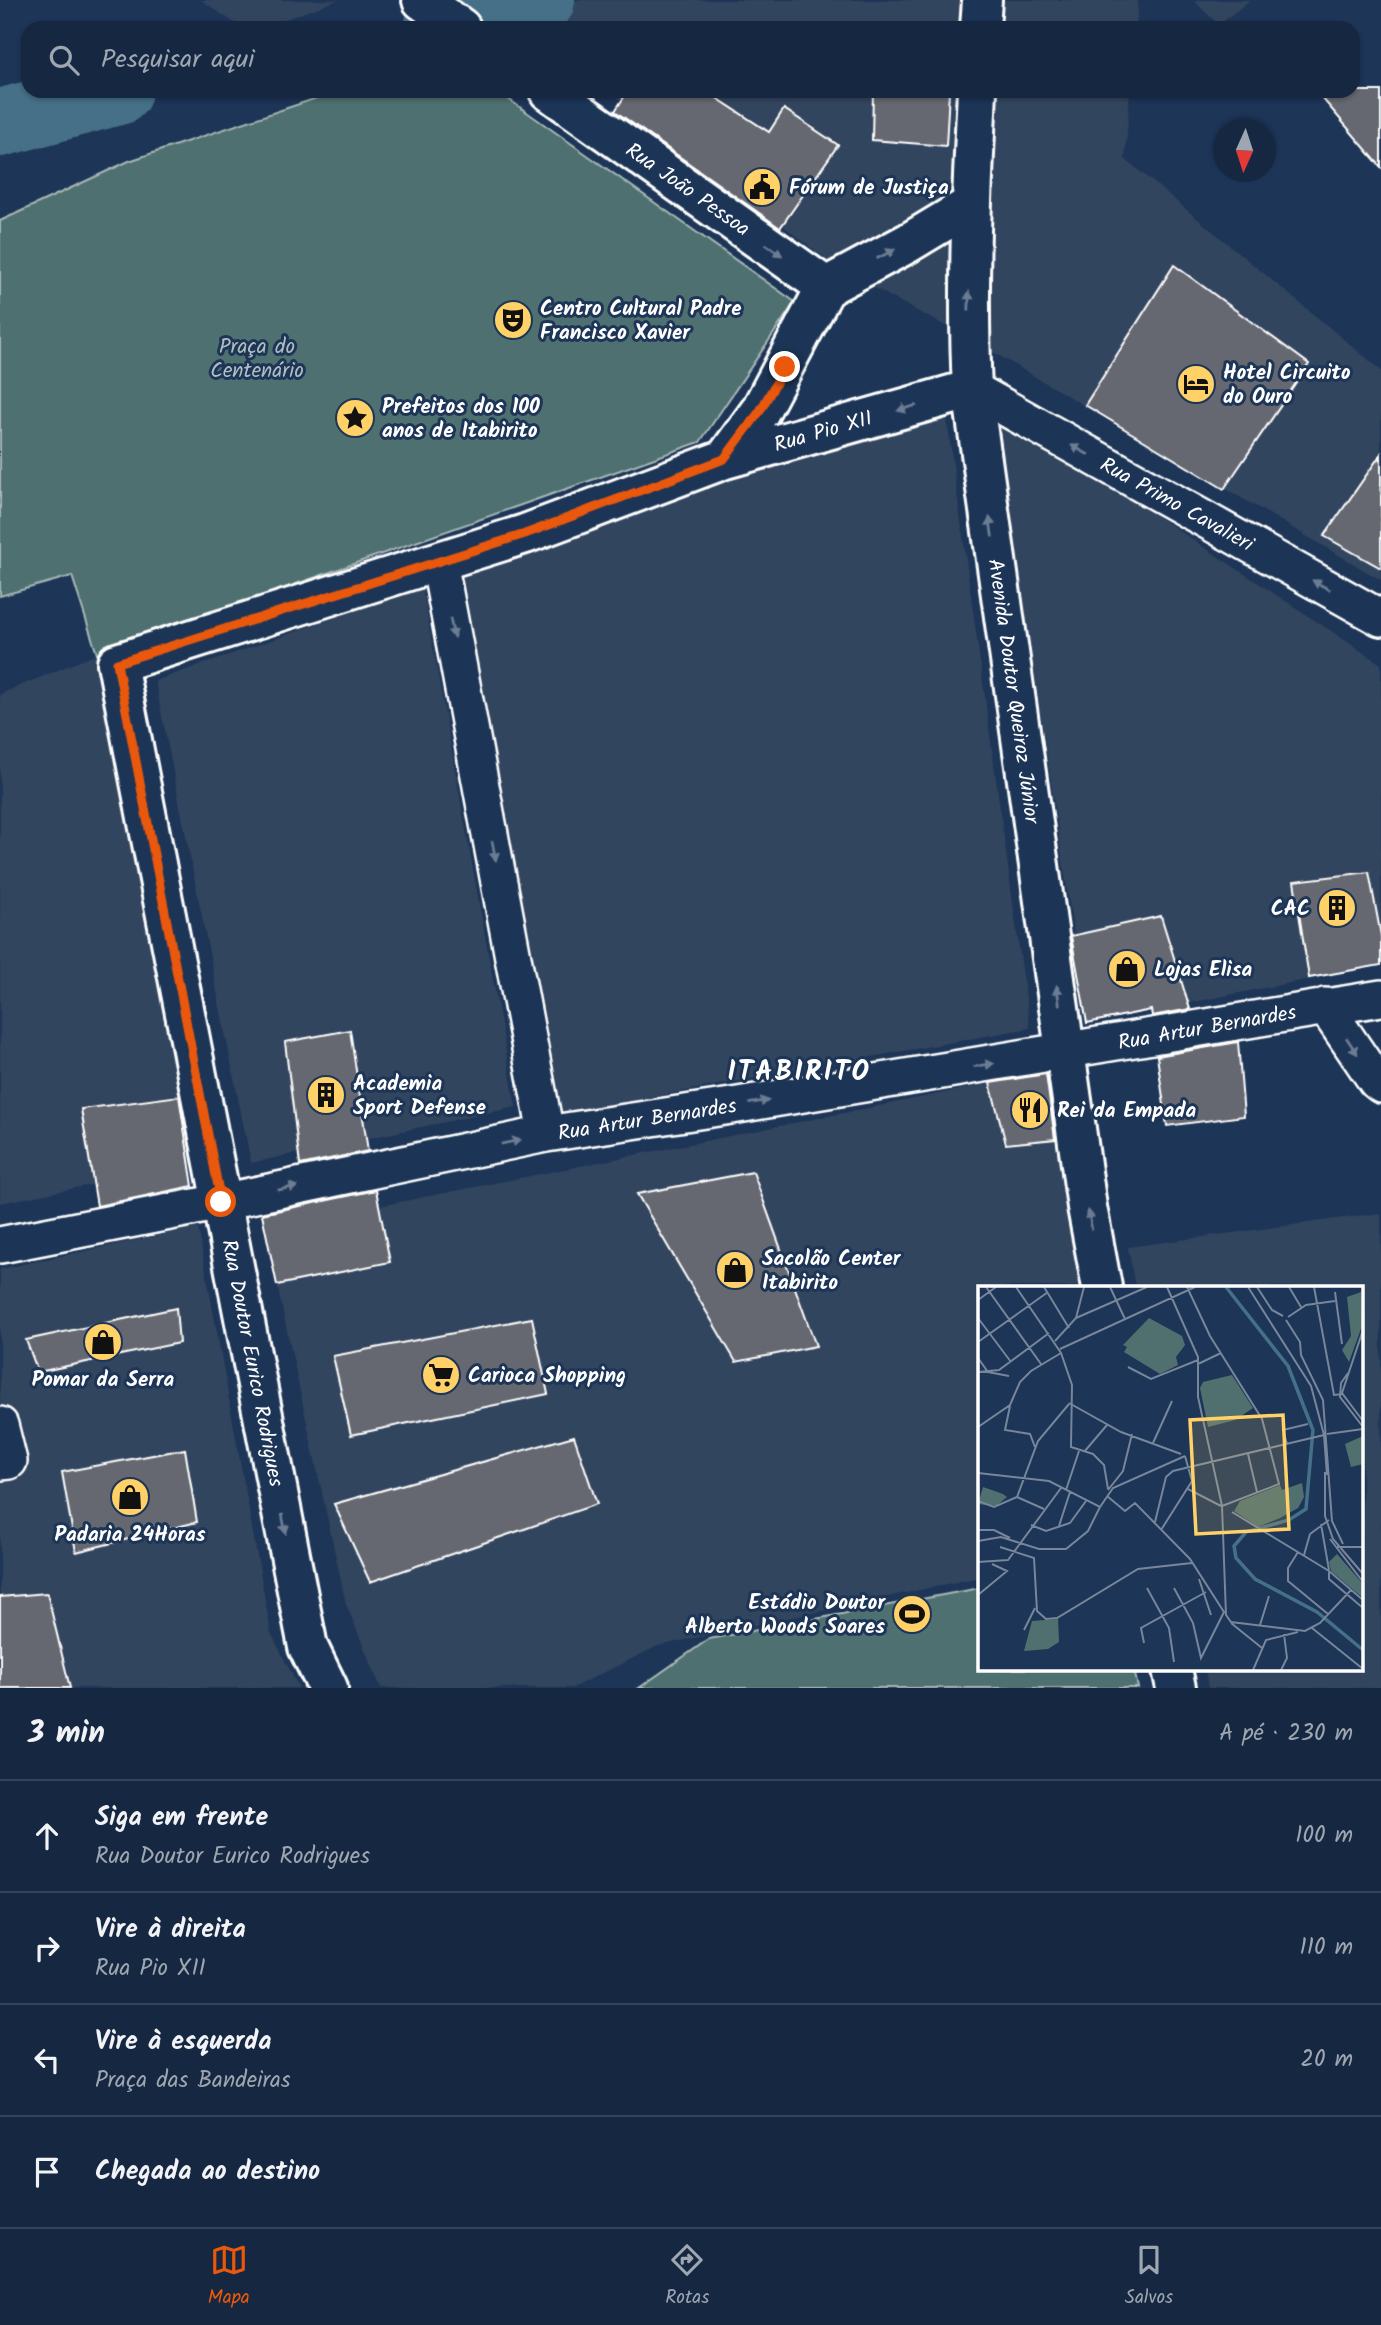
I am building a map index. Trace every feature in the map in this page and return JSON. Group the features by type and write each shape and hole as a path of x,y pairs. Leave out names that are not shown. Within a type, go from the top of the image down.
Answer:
{"main road":[{"path":"422,0 451,21"},
{"path":"981,21 982,0"},
{"name":"Rua João Pessoa","path":"560,98 827,288"},
{"name":"Avenida Doutor Queiroz Júnior","path":"977,98 969,320 972,389 1087,1207 1102,1286"},
{"path":"724,459 760,411 827,288 971,205"},
{"name":"Rua Pio XII","path":"117,663 525,534 724,459 972,389"},
{"name":"Rua Doutor Eurico Rodrigues","path":"117,663 308,1647 328,1688"}],"street":[{"name":"Rua Primo Cavalieri","path":"972,389 1381,618"},
{"path":"439,561 546,1134"},
{"name":"Rua Artur Bernardes","path":"0,1245 546,1134 738,1105 1381,998"},
{"path":"1325,1006 1381,1085"},
{"path":"0,1424 9,1461 0,1462"}],"shaded area":[{"path":"201,0 338,0 280,21 232,21"},
{"path":"571,0 1138,0 1136,21 538,21"},
{"path":"1193,0 1250,0 1224,21 1215,21"},
{"path":"618,98 1129,98 1125,159 1381,370 1381,580 986,348 839,269"},
{"path":"945,405 1030,1028 559,1114 460,573"},
{"path":"995,409 1381,664 1381,965 1087,1023"},
{"path":"422,587 516,1107 251,1163 155,681"},
{"path":"97,654 201,1163 0,1203 0,694"},
{"path":"1044,1073 1079,1286 978,1286 978,1577 658,1646 572,1688 381,1688 346,1604 265,1229"},
{"path":"1381,1213 1381,1688 1208,1688 1205,1671 1364,1671 1364,1286 1135,1286 1128,1247"},
{"path":"198,1227 271,1633 299,1688 0,1688 0,1269"}],"green space":[{"name":"Praça do Centenário","path":"317,98 507,98 795,302 700,442 97,654 72,576 0,596 0,221 129,161"},
{"name":"Estádio Doutor Alberto Woods Soares","path":"978,1588 978,1671 1134,1671 1138,1688 639,1688 709,1639"}],"building":[{"path":"1360,91 1381,91 1381,167 1322,98 1360,98"},
{"name":"Fórum de Justiça","path":"623,98 717,98 769,132 784,109 838,145 780,228 615,111"},
{"path":"873,98 949,98 946,146 872,140"},
{"name":"Hotel Circuito do Ouro","path":"1174,265 1309,364 1224,489 1085,405"},
{"path":"1381,454 1381,568 1324,536"},
{"name":"CAC","path":"1369,872 1381,936 1381,965 1309,978 1294,881"},
{"name":"Lojas Elisa","path":"1161,916 1190,1009 1152,1016 1151,1010 1087,1023 1071,936"},
{"name":"Academia Sport Defense","path":"350,1030 368,1151 300,1165 285,1042"},
{"name":"Lojas Elisa","path":"1238,1042 1244,1116 1167,1126 1157,1056"},
{"name":"Rei da Empada","path":"1046,1074 1055,1139 1006,1144 990,1083"},
{"path":"179,1096 193,1186 97,1206 81,1109"},
{"name":"Sacolão Center Itabirito","path":"753,1172 816,1346 736,1362 637,1194"},
{"path":"376,1190 390,1262 277,1285 262,1214"},
{"name":"Pomar da Serra","path":"176,1308 179,1343 38,1372 26,1340"},
{"name":"Carioca Shopping","path":"532,1318 548,1394 351,1435 333,1356"},
{"path":"574,1436 597,1504 370,1582 334,1504"},
{"name":"Padaria 24Horas","path":"185,1449 197,1522 76,1552 62,1472"},
{"path":"47,1593 70,1688 0,1688 0,1597"}],"waterway":[{"path":"464,21 541,0"},
{"path":"0,123 92,98"}],"place":[{"name":"Fórum de Justiça","path":"762,187"},
{"name":"Centro Cultural Padre Francisco Xavier","path":"513,320"},
{"name":"Hotel Circuito do Ouro","path":"1196,384"},
{"name":"Prefeitos dos 100 anos de Itabirito","path":"355,418"},
{"name":"CAC","path":"1337,908"},
{"name":"Lojas Elisa","path":"1127,969"},
{"name":"Academia Sport Defense","path":"326,1095"},
{"name":"Rei da Empada","path":"1030,1110"},
{"name":"Sacolão Center Itabirito","path":"735,1270"},
{"name":"Pomar da Serra","path":"103,1342"},
{"name":"Carioca Shopping","path":"441,1375"},
{"name":"Padaria 24Horas","path":"130,1497"},
{"name":"Estádio Doutor Alberto Woods Soares","path":"912,1614"}],"district":[{"name":"ITABIRITO","path":"799,1070"}],"route":[{"path":"221,1202 117,663 525,534 724,459 760,411 785,367"}]}
